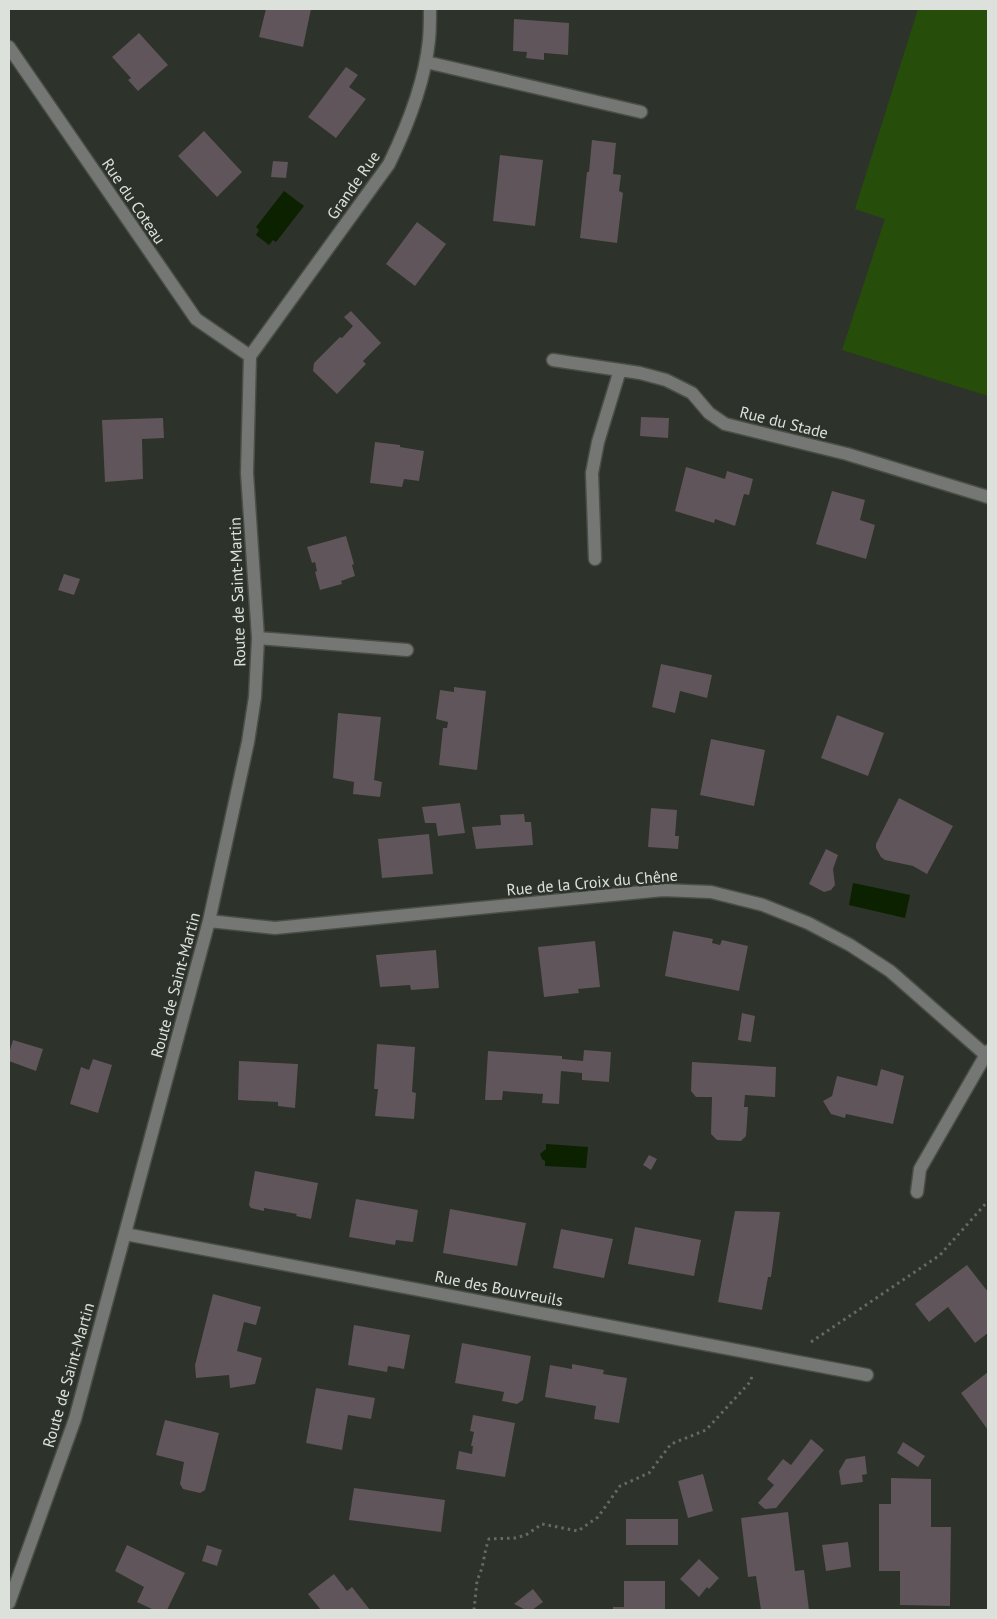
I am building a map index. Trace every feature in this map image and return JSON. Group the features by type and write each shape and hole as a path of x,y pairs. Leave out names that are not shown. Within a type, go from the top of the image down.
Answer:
{"street":[{"name":"Grande Rue","path":"250,356 390,164 405,131 426,62 430,39 430,9"},
{"name":"Rue du Coteau","path":"9,47 196,319 250,356"},
{"path":"426,62 641,112"},
{"name":"Route de Saint-Martin","path":"9,1603 75,1419 209,921 248,742 255,697 258,638 247,473 250,356"},
{"name":"Rue du Stade","path":"553,360 620,370 666,380 692,393 709,413 725,424 847,454 988,497"},
{"path":"595,559 592,473 598,442 620,370"},
{"path":"258,638 407,650"},
{"name":"Rue de la Croix du Chêne","path":"209,921 275,928 662,890 711,892 763,905 808,923 850,944 890,971 987,1054"},
{"path":"916,1192 920,1169 987,1054"},
{"name":"Rue des Bouvreuils","path":"125,1234 867,1375"}],"path":[{"path":"786,1359 940,1255 988,1200"},
{"path":"474,1610 476,1581 482,1568 490,1539 515,1538 526,1534 542,1524 578,1531 598,1517 620,1486 649,1472 671,1444 706,1430 751,1380 756,1354"}],"green space":[{"path":"918,9 988,9 988,396 842,350 885,219 855,209"}],"shaded area":[{"path":"284,191 304,206 276,242 273,240 269,245 256,235 259,230 256,227"},
{"path":"853,883 910,895 905,918 849,905"},
{"path":"546,1144 588,1147 586,1168 545,1166 545,1161 540,1154 546,1149"}],"building":[{"path":"266,9 311,9 303,47 259,37"},
{"path":"514,19 569,23 568,55 544,53 544,60 526,58 527,52 513,51"},
{"path":"139,33 168,65 138,91 128,80 131,78 112,57"},
{"path":"346,67 358,75 349,87 366,99 336,138 308,117"},
{"path":"204,131 242,172 217,197 178,156"},
{"path":"592,140 616,143 613,174 621,175 619,191 623,193 617,243 580,238"},
{"path":"500,155 543,160 535,226 493,221"},
{"path":"273,161 288,162 286,178 271,177"},
{"path":"417,222 446,244 415,286 386,264"},
{"path":"351,311 381,343 363,361 366,364 337,394 313,371 314,363 353,326 344,317"},
{"path":"641,417 669,418 668,438 640,436"},
{"path":"163,418 164,438 142,439 143,479 105,482 102,420"},
{"path":"375,442 400,445 400,447 424,451 419,481 404,479 402,487 370,483"},
{"path":"686,467 725,479 727,471 753,479 749,495 744,494 735,526 715,519 714,523 675,511"},
{"path":"832,491 865,500 860,520 875,525 866,559 816,544"},
{"path":"346,536 354,564 352,565 355,576 341,581 342,584 320,590 315,572 317,571 315,562 312,563 307,547"},
{"path":"64,574 80,579 74,595 58,590"},
{"path":"661,664 712,675 707,698 680,691 675,713 652,707"},
{"path":"454,687 486,691 477,770 439,765 443,728 447,728 448,722 436,719 440,690 454,692"},
{"path":"338,713 381,717 374,780 382,782 380,797 353,794 354,782 333,778"},
{"path":"837,715 884,733 868,776 821,758"},
{"path":"711,739 765,750 754,806 700,795"},
{"path":"899,798 953,826 927,874 913,866 885,860 876,848 876,844"},
{"path":"460,803 465,833 438,836 436,823 425,823 422,807"},
{"path":"651,808 677,810 675,836 679,836 678,849 648,847"},
{"path":"524,814 525,822 531,822 533,845 476,849 472,827 501,825 500,815"},
{"path":"429,834 433,874 382,878 378,839"},
{"path":"826,849 838,855 833,869 835,885 831,890 824,892 809,884"},
{"path":"673,931 713,939 712,943 720,945 722,940 748,946 739,991 665,976"},
{"path":"595,941 600,987 578,989 579,993 544,997 538,947"},
{"path":"436,950 439,988 411,990 410,985 380,987 376,955"},
{"path":"742,1013 755,1016 751,1042 738,1040"},
{"path":"13,1040 43,1049 36,1071 9,1061"},
{"path":"377,1044 415,1047 412,1092 416,1093 414,1119 375,1116 378,1089 374,1089"},
{"path":"584,1050 611,1052 609,1082 582,1080 582,1073 561,1071 559,1104 542,1103 543,1094 503,1091 502,1100 485,1100 488,1051 562,1056 562,1059 583,1061"},
{"path":"93,1059 112,1065 98,1113 70,1104 81,1067 89,1070"},
{"path":"239,1061 298,1064 295,1108 278,1106 278,1102 238,1100"},
{"path":"692,1062 776,1067 775,1097 745,1095 744,1107 748,1107 746,1136 741,1141 717,1140 711,1134 712,1097 696,1097 691,1091"},
{"path":"881,1069 904,1076 893,1124 846,1114 845,1118 831,1114 823,1101 832,1096 837,1076 877,1086"},
{"path":"649,1155 657,1159 651,1170 643,1165"},
{"path":"255,1171 318,1183 311,1219 296,1216 297,1214 264,1208 264,1211 251,1208 249,1205"},
{"path":"356,1199 418,1210 413,1242 396,1240 395,1245 349,1237"},
{"path":"450,1209 526,1223 517,1266 443,1253"},
{"path":"735,1211 780,1212 771,1277 768,1277 762,1310 718,1302"},
{"path":"635,1227 701,1240 694,1276 628,1264"},
{"path":"561,1229 613,1239 604,1278 553,1268"},
{"path":"967,1265 988,1292 988,1333 975,1343 948,1307 929,1322 915,1304"},
{"path":"213,1294 261,1307 256,1325 244,1322 237,1351 262,1358 255,1384 230,1388 229,1375 196,1378 195,1365"},
{"path":"354,1325 410,1335 404,1369 388,1366 387,1372 348,1365"},
{"path":"462,1343 531,1356 523,1400 517,1404 502,1401 504,1392 455,1383"},
{"path":"572,1364 604,1370 603,1374 627,1378 619,1423 594,1419 596,1406 545,1397 550,1365 572,1369"},
{"path":"988,1372 988,1430 961,1393"},
{"path":"316,1388 375,1398 371,1419 348,1415 342,1450 306,1443"},
{"path":"473,1415 515,1423 505,1477 456,1469 459,1451 472,1454 473,1446 471,1446 474,1432 470,1431"},
{"path":"165,1420 219,1433 205,1490 200,1493 183,1489 180,1484 184,1462 156,1455"},
{"path":"811,1439 824,1450 776,1508 765,1509 758,1503 774,1485 767,1479 783,1459 791,1465"},
{"path":"903,1442 925,1456 918,1467 897,1453"},
{"path":"865,1456 867,1474 862,1475 863,1482 841,1485 839,1471 846,1459"},
{"path":"703,1474 713,1511 688,1518 678,1481"},
{"path":"891,1478 931,1479 931,1527 951,1527 950,1606 900,1605 900,1571 879,1571 879,1504 891,1504"},
{"path":"354,1488 445,1500 441,1532 349,1520"},
{"path":"788,1512 795,1571 804,1570 809,1610 761,1610 756,1576 748,1577 741,1518"},
{"path":"626,1519 678,1519 678,1545 626,1545"},
{"path":"848,1542 851,1567 826,1571 822,1545"},
{"path":"127,1545 185,1573 167,1610 154,1610 137,1602 144,1587 115,1571"},
{"path":"207,1545 222,1550 217,1566 202,1561"},
{"path":"699,1559 719,1578 709,1589 707,1587 699,1597 680,1579"},
{"path":"334,1574 347,1591 352,1587 370,1610 321,1610 308,1594"},
{"path":"624,1581 665,1581 665,1610 613,1610 613,1607 624,1607"},
{"path":"533,1589 543,1602 532,1610 526,1610 514,1604"}]}
